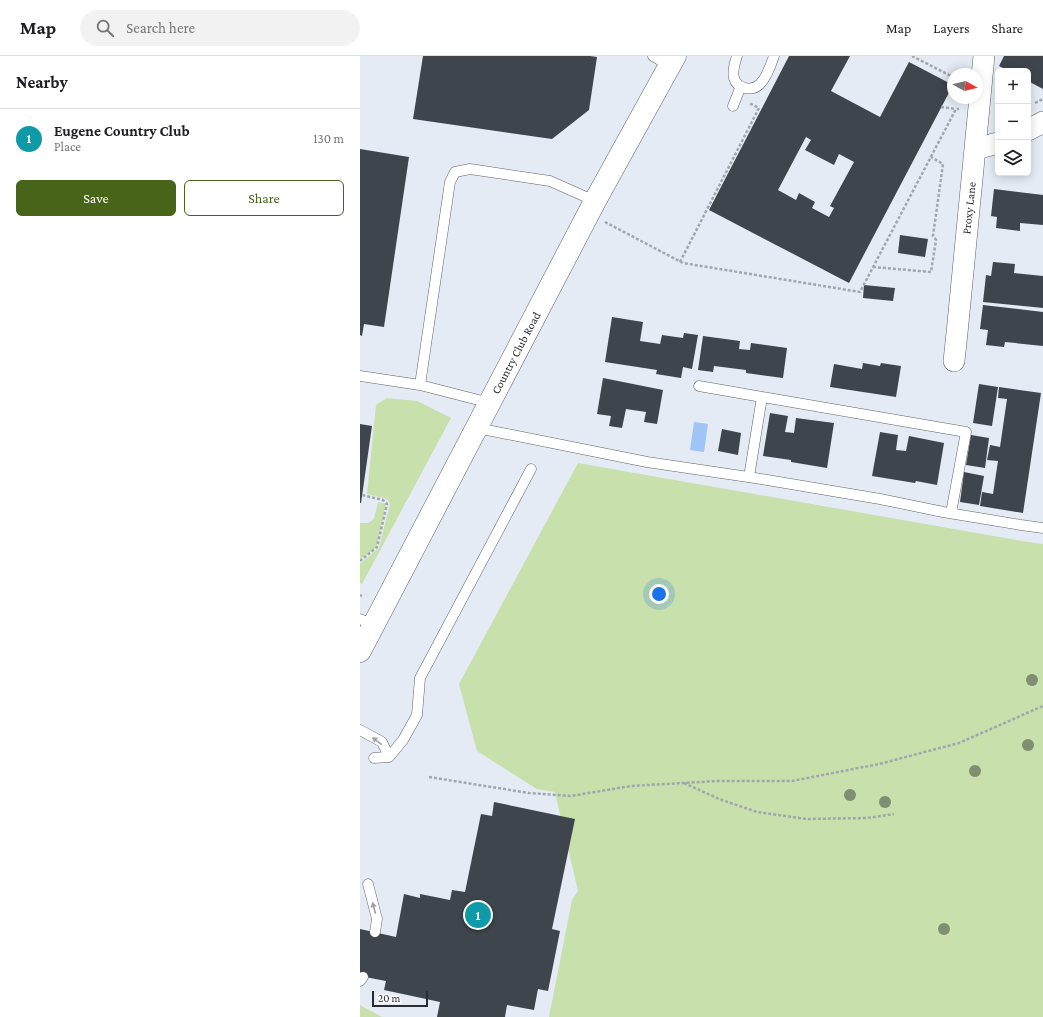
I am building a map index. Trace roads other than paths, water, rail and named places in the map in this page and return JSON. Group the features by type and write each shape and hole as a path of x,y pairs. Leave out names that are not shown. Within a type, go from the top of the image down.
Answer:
{"street":[{"name":"Proxy Lane","path":"954,361 958,333 984,56"},
{"name":"Country Club Road","path":"360,651 367,622 477,428 592,208 666,59"},
{"path":"1031,128 1043,122"},
{"path":"975,149 995,144"}],"lane":[{"path":"738,56 734,66 733,76 741,86 748,89 760,84 771,66 774,56"},
{"path":"735,102 741,86"},
{"path":"420,385 450,182 454,172 470,169 550,181 592,208"},
{"path":"360,376 420,385 490,403"},
{"path":"699,386 966,432 951,513"},
{"path":"748,477 762,397"},
{"path":"477,428 647,462 748,477 1043,528"},
{"path":"374,758 389,757 403,740 417,714 420,678 531,469"},
{"path":"360,730 382,742 389,757"},
{"path":"368,884 377,918 374,932"}],"water":[{"path":"694,422 708,424 704,452 690,450"}],"place":[{"name":"Eugene Country Club","path":"478,915"}]}
